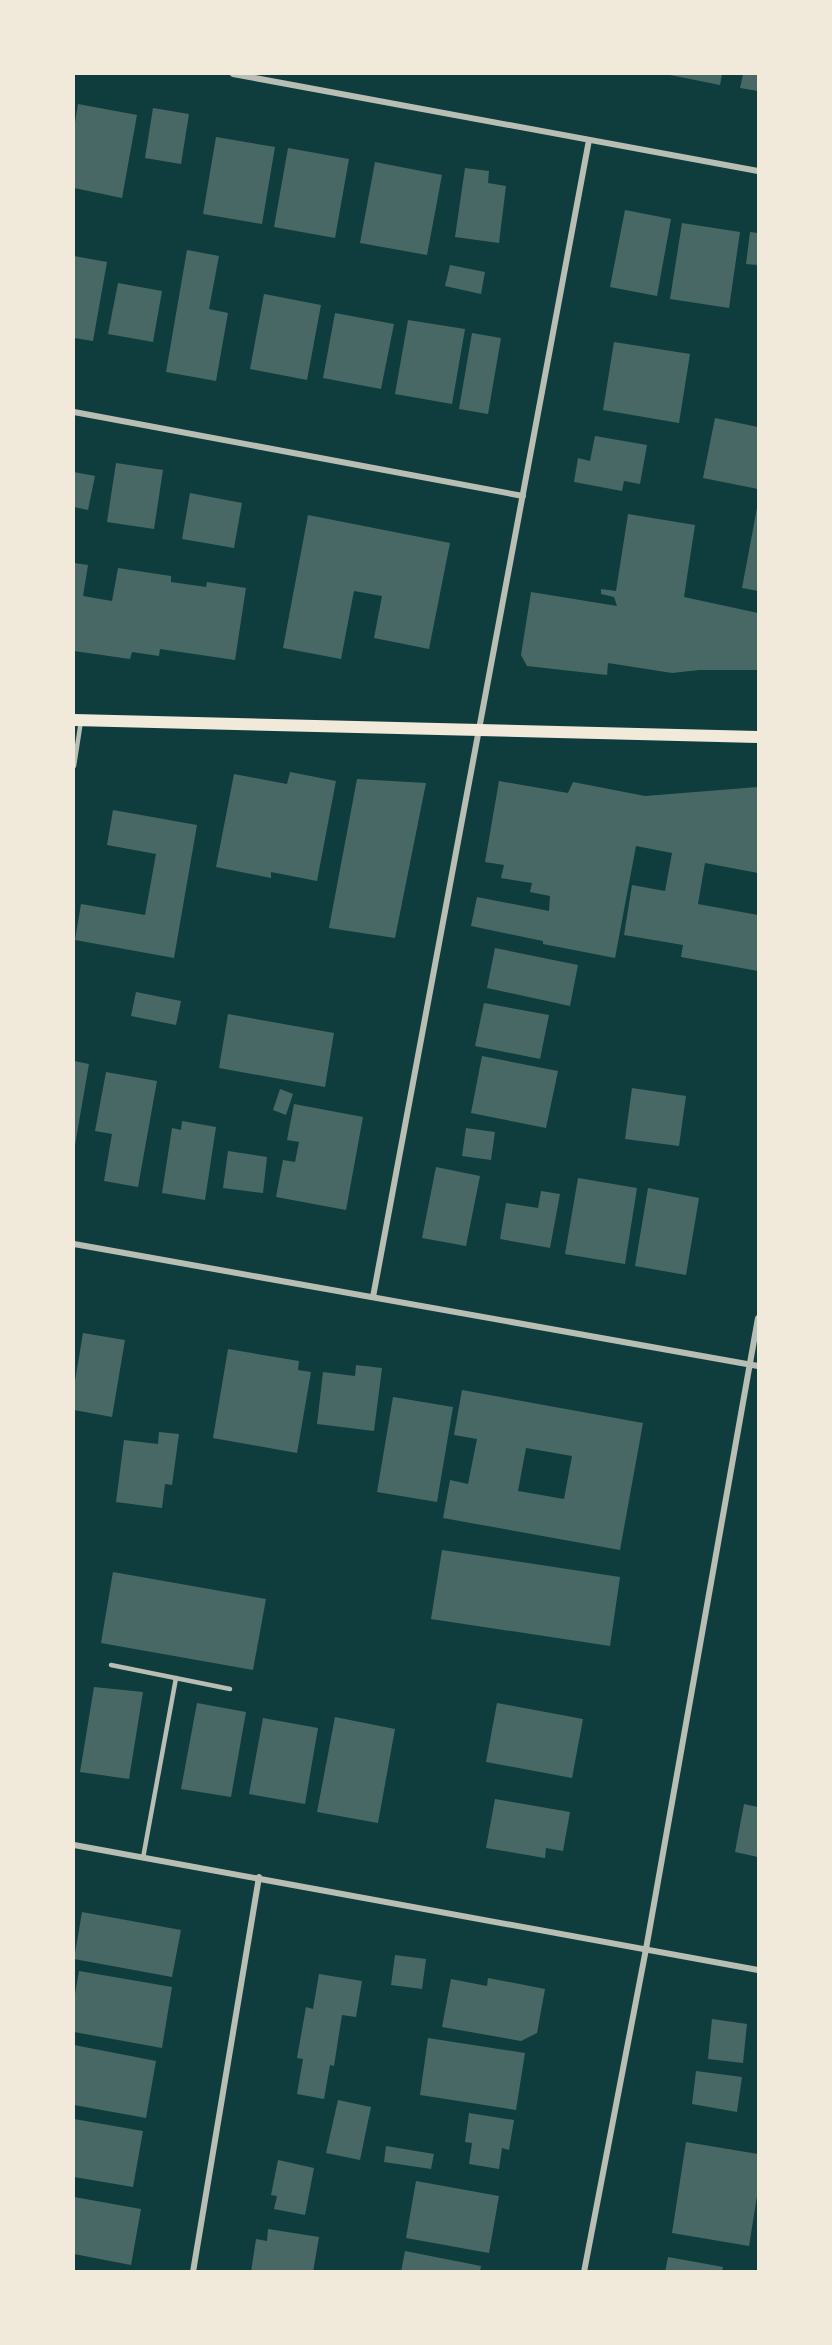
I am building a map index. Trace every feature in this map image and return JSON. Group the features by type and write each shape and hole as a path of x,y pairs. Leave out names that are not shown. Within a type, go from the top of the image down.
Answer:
{"main road":[{"path":"77,720 759,737"}],"street":[{"path":"233,74 759,171"},
{"path":"373,1297 590,140"},
{"path":"74,412 523,496"},
{"path":"74,1244 759,1366"},
{"path":"584,2271 646,1949 759,1318"},
{"path":"74,1845 759,1970"},
{"path":"193,2271 259,1877"}],"lane":[{"path":"74,766 77,720"},
{"path":"111,1665 230,1689"},
{"path":"143,1858 176,1678"}],"building":[{"path":"665,74 722,74 720,85"},
{"path":"743,74 758,74 758,91 740,88"},
{"path":"78,104 137,115 122,198 74,188 74,129"},
{"path":"153,108 189,114 181,164 145,158"},
{"path":"216,137 275,147 262,224 203,214"},
{"path":"288,148 349,159 335,238 274,227"},
{"path":"375,162 442,175 427,255 360,243"},
{"path":"465,168 489,171 488,183 506,186 499,243 455,237"},
{"path":"625,210 671,219 657,296 610,287"},
{"path":"682,223 740,232 729,308 670,299"},
{"path":"750,232 758,233 758,265 746,264"},
{"path":"187,250 219,256 209,309 228,313 216,381 166,372"},
{"path":"74,256 107,262 93,341 74,338"},
{"path":"450,265 485,272 481,294 445,286"},
{"path":"118,283 162,291 153,342 108,334"},
{"path":"264,294 321,305 307,380 250,369"},
{"path":"335,313 394,324 381,389 323,378"},
{"path":"408,320 465,329 452,404 395,394"},
{"path":"472,333 501,338 488,414 459,409"},
{"path":"614,342 690,354 679,423 603,410"},
{"path":"715,418 758,427 758,489 703,478"},
{"path":"595,436 647,445 640,484 624,481 622,491 574,482 578,458 590,461"},
{"path":"116,463 163,470 154,529 107,522"},
{"path":"74,472 95,476 88,510 74,507"},
{"path":"190,493 242,503 234,548 182,539"},
{"path":"758,508 758,591 742,588"},
{"path":"628,514 695,525 684,597 758,613 758,670 699,670 672,673 608,663 607,675 527,666 521,655 531,592 617,606 614,597 601,594 601,589 616,591"},
{"path":"308,515 450,543 429,649 374,638 382,596 354,591 341,659 283,648"},
{"path":"74,563 88,565 83,596 112,601 118,568 171,576 171,582 206,587 207,582 246,588 235,660 160,649 159,656 132,652 130,659 74,651"},
{"path":"290,772 336,781 317,881 271,872 271,878 216,867 234,774 287,784"},
{"path":"357,779 426,783 395,938 329,928"},
{"path":"499,781 568,793 573,782 645,796 758,787 758,873 705,863 698,904 758,915 758,971 681,957 683,945 624,935 632,885 665,891 672,853 636,846 615,958 543,944 543,941 471,926 477,897 549,911 550,896 530,892 532,883 501,878 504,865 485,862"},
{"path":"113,810 197,825 174,958 75,940 81,904 145,915 156,854 107,845"},
{"path":"495,948 578,965 570,1006 487,988"},
{"path":"136,992 181,1001 176,1025 131,1016"},
{"path":"484,1003 549,1015 540,1059 475,1046"},
{"path":"228,1014 334,1033 325,1087 219,1068"},
{"path":"482,1056 558,1071 546,1128 471,1113"},
{"path":"74,1061 89,1064 75,1145 74,1145"},
{"path":"106,1072 157,1081 138,1187 104,1181 112,1134 95,1131"},
{"path":"632,1088 686,1096 679,1146 625,1139"},
{"path":"280,1089 293,1094 286,1115 273,1110"},
{"path":"294,1104 363,1117 346,1210 276,1197 283,1160 295,1162 299,1142 287,1140"},
{"path":"182,1121 216,1127 205,1200 162,1193 172,1128 181,1130"},
{"path":"466,1128 495,1132 491,1160 462,1156"},
{"path":"228,1151 267,1157 263,1193 223,1188"},
{"path":"436,1167 480,1176 466,1246 422,1238"},
{"path":"578,1178 637,1188 625,1264 565,1254"},
{"path":"648,1188 699,1198 686,1275 635,1266"},
{"path":"541,1191 560,1194 550,1248 500,1239 506,1203 538,1208"},
{"path":"83,1333 125,1340 112,1417 74,1410 74,1387"},
{"path":"228,1349 299,1361 298,1370 311,1372 297,1453 213,1438"},
{"path":"356,1365 382,1368 374,1431 317,1424 323,1372 355,1376"},
{"path":"462,1390 643,1423 620,1550 443,1518 450,1480 468,1484 477,1439 454,1435","holes":["526,1448 572,1456 564,1499 518,1491"]},
{"path":"393,1397 453,1407 437,1502 377,1492"},
{"path":"159,1432 179,1434 172,1485 165,1484 162,1508 116,1502 124,1440 158,1444"},
{"path":"442,1550 620,1577 610,1646 431,1619"},
{"path":"113,1572 266,1599 253,1670 101,1643"},
{"path":"94,1687 143,1692 129,1779 80,1772"},
{"path":"197,1703 246,1712 231,1797 181,1789"},
{"path":"497,1703 583,1719 572,1778 486,1762"},
{"path":"335,1717 395,1729 378,1823 317,1812"},
{"path":"263,1718 318,1728 305,1804 249,1794"},
{"path":"495,1799 570,1812 563,1851 546,1848 545,1858 486,1848"},
{"path":"744,1804 758,1807 758,1857 735,1852"},
{"path":"82,1912 181,1930 172,1977 74,1959"},
{"path":"395,1955 426,1959 422,1989 391,1985"},
{"path":"79,1971 172,1987 162,2048 74,2032 74,2000"},
{"path":"319,1974 362,1981 356,2017 342,2015 334,2066 330,2065 324,2099 297,2094 303,2059 297,2058 306,2007 313,2009"},
{"path":"488,1978 545,1989 537,2033 521,2041 442,2027 451,1979 487,1986"},
{"path":"712,2019 747,2024 743,2063 708,2059"},
{"path":"428,2038 525,2053 516,2110 420,2095"},
{"path":"74,2045 156,2061 146,2118 74,2105"},
{"path":"696,2071 742,2077 737,2112 692,2104"},
{"path":"338,2100 371,2107 360,2160 326,2153"},
{"path":"469,2113 514,2120 509,2150 502,2148 499,2169 469,2164 472,2143 465,2142"},
{"path":"74,2119 143,2131 133,2187 74,2177"},
{"path":"686,2142 758,2154 758,2190 749,2246 672,2233"},
{"path":"386,2146 434,2154 431,2169 384,2162"},
{"path":"278,2160 314,2168 305,2215 274,2209 277,2196 271,2195"},
{"path":"416,2181 499,2196 489,2253 406,2238"},
{"path":"74,2197 141,2209 131,2265 74,2254"},
{"path":"268,2229 319,2237 313,2272 251,2272 256,2239 267,2241"},
{"path":"405,2251 481,2266 480,2272 401,2272"},
{"path":"668,2257 723,2267 722,2272 665,2272"}]}
